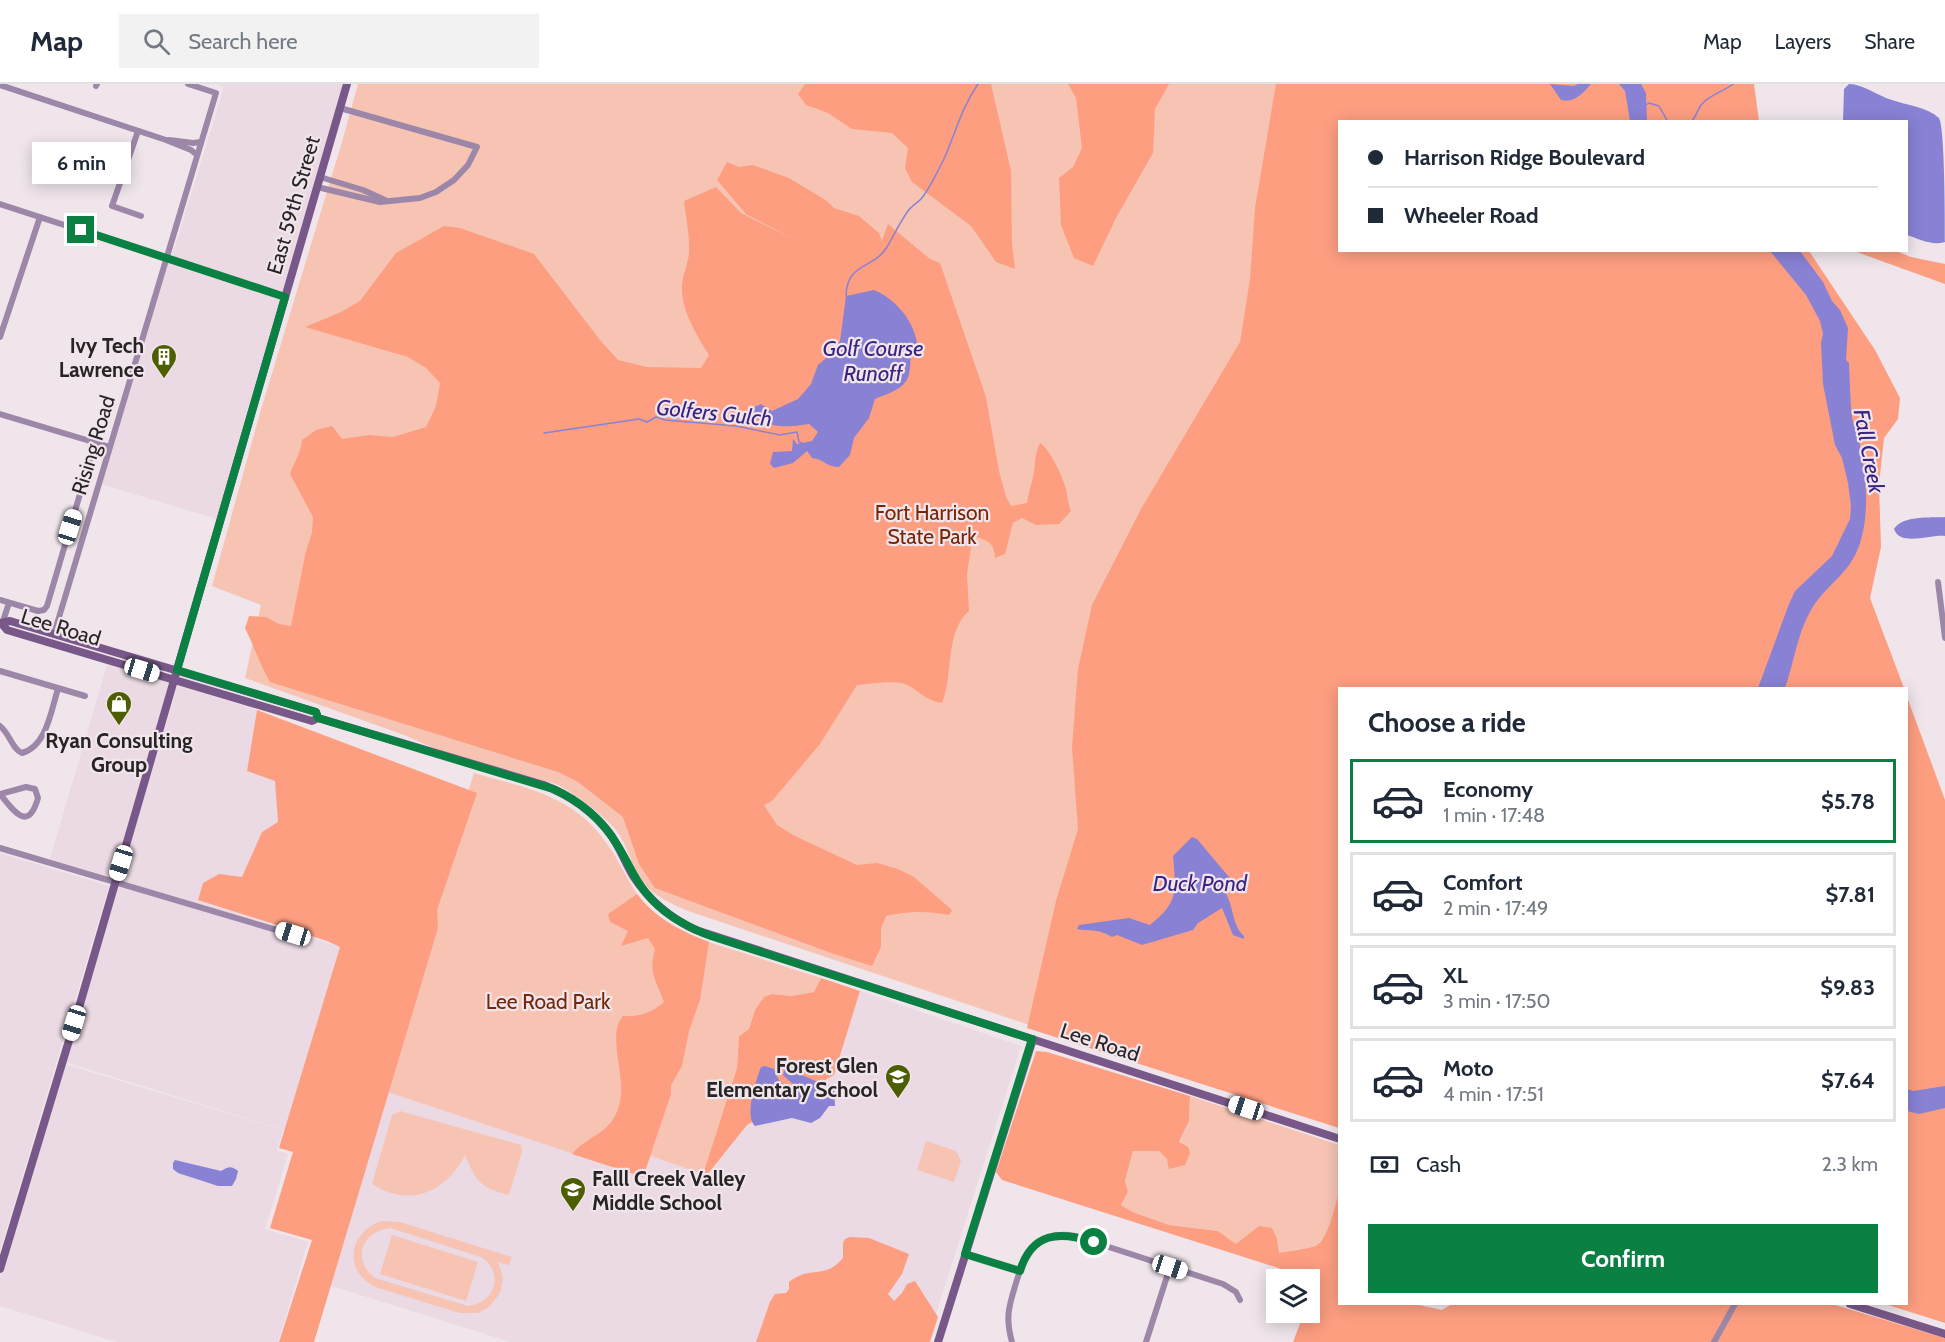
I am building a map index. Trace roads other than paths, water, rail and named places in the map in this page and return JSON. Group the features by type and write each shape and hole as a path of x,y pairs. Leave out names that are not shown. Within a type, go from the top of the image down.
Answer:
{"street":[{"name":"Rising Road","path":"54,634 216,93 188,84"},
{"name":"East 59th Street","path":"0,1269 116,881 347,84"},
{"path":"0,85 166,140 191,150 197,155"},
{"path":"317,187 380,202 413,199 442,189 460,174 471,160 477,147 340,108"},
{"path":"138,131 112,206 141,216"},
{"path":"166,140 201,142"},
{"path":"320,177 363,190 386,200"},
{"path":"0,204 285,297"},
{"path":"0,337 40,217"},
{"path":"0,414 110,447"},
{"path":"0,600 40,611 47,606 95,442"},
{"path":"1938,582 1945,638"},
{"path":"1,624 9,603"},
{"name":"Lee Road","path":"318,718 316,712 177,670 10,621 1,624 7,630 174,680 312,721 318,718 538,784 567,796 588,812 608,832 633,874 655,903 675,919 696,930 1338,1138"},
{"path":"0,672 85,696"},
{"path":"0,726 8,733 17,750 22,753 27,752 44,734 58,689"},
{"path":"29,787 36,791 38,798 33,812 26,817 17,814 0,794 29,787"},
{"path":"0,848 307,939"},
{"path":"938,1342 1032,1039"},
{"path":"1012,1342 1007,1313 1024,1258 1035,1245 1048,1238 1064,1235 1075,1236 1227,1285 1236,1292 1240,1300"},
{"path":"965,1254 1020,1271"},
{"path":"1146,1342 1170,1267"},
{"path":"1714,1342 1734,1305"},
{"path":"1853,1305 1945,1334"}],"water":[{"path":"1550,84 1574,86 1591,84 1578,97 1566,101 1561,100"},
{"path":"1619,84 1641,84 1646,93 1647,120 1630,120 1625,91"},
{"path":"1849,84 1860,86 1887,98 1923,109 1939,118 1944,157 1945,242 1930,243 1908,235 1908,120 1843,120 1844,89"},
{"name":"Fall Creek","path":"1771,252 1801,252 1823,282 1848,328 1846,360 1849,363 1852,418 1863,460 1866,511 1862,536 1853,560 1818,600 1806,619 1785,687 1758,687 1795,591 1832,556 1850,519 1848,483 1842,458 1835,445 1823,384 1821,343 1823,334 1820,321 1806,295"},
{"name":"Golf Course Runoff","path":"874,290 896,304 907,317 915,333 917,342 911,354 907,379 895,390 875,399 869,418 854,438 850,455 839,467 812,458 807,451 793,463 774,468 770,464 773,452 792,451 793,439 797,444 812,441 818,432 809,424 782,426 763,422 756,418 754,407 761,404 772,411 798,399 811,384 818,365 832,353 840,341 846,296"},
{"path":"1945,517 1945,536 1909,539 1897,534 1894,529 1910,519"},
{"name":"Duck Pond","path":"1192,837 1197,839 1229,877 1232,889 1225,892 1237,927 1244,939 1233,935 1222,908 1198,923 1193,930 1142,945 1117,935 1112,937 1099,931 1077,929 1079,925 1129,918 1150,925 1171,902 1175,887 1173,856"},
{"path":"761,1067 774,1069 779,1079 786,1085 794,1085 783,1075 785,1068 834,1086 835,1106 829,1106 820,1118 811,1123 792,1118 755,1126 751,1114 752,1098"},
{"path":"1945,1086 1945,1108 1919,1114 1908,1111 1908,1089 1913,1091"},
{"path":"175,1160 221,1171 230,1167 238,1171 232,1186 218,1186 178,1173 173,1169"}],"waterway":[{"path":"846,296 847,285 851,277 881,254 908,211 927,191 978,84"},
{"path":"1692,120 1704,102 1733,84"},
{"path":"1646,105 1649,103 1659,106 1667,120"},
{"name":"Golfers Gulch","path":"544,433 639,419 647,422 656,417 665,420 736,426 780,435 797,432 799,442 802,443"}],"place":[{"name":"Ivy Tech Lawrence","path":"164,380"},
{"name":"Ryan Consulting Group","path":"119,727"},
{"name":"Forest Glen Elementary School","path":"898,1100"},
{"name":"Falll Creek Valley Middle School","path":"573,1213"}],"park label":[{"name":"Fort Harrison State Park","path":"932,524"},
{"name":"Lee Road Park","path":"548,1001"}]}
